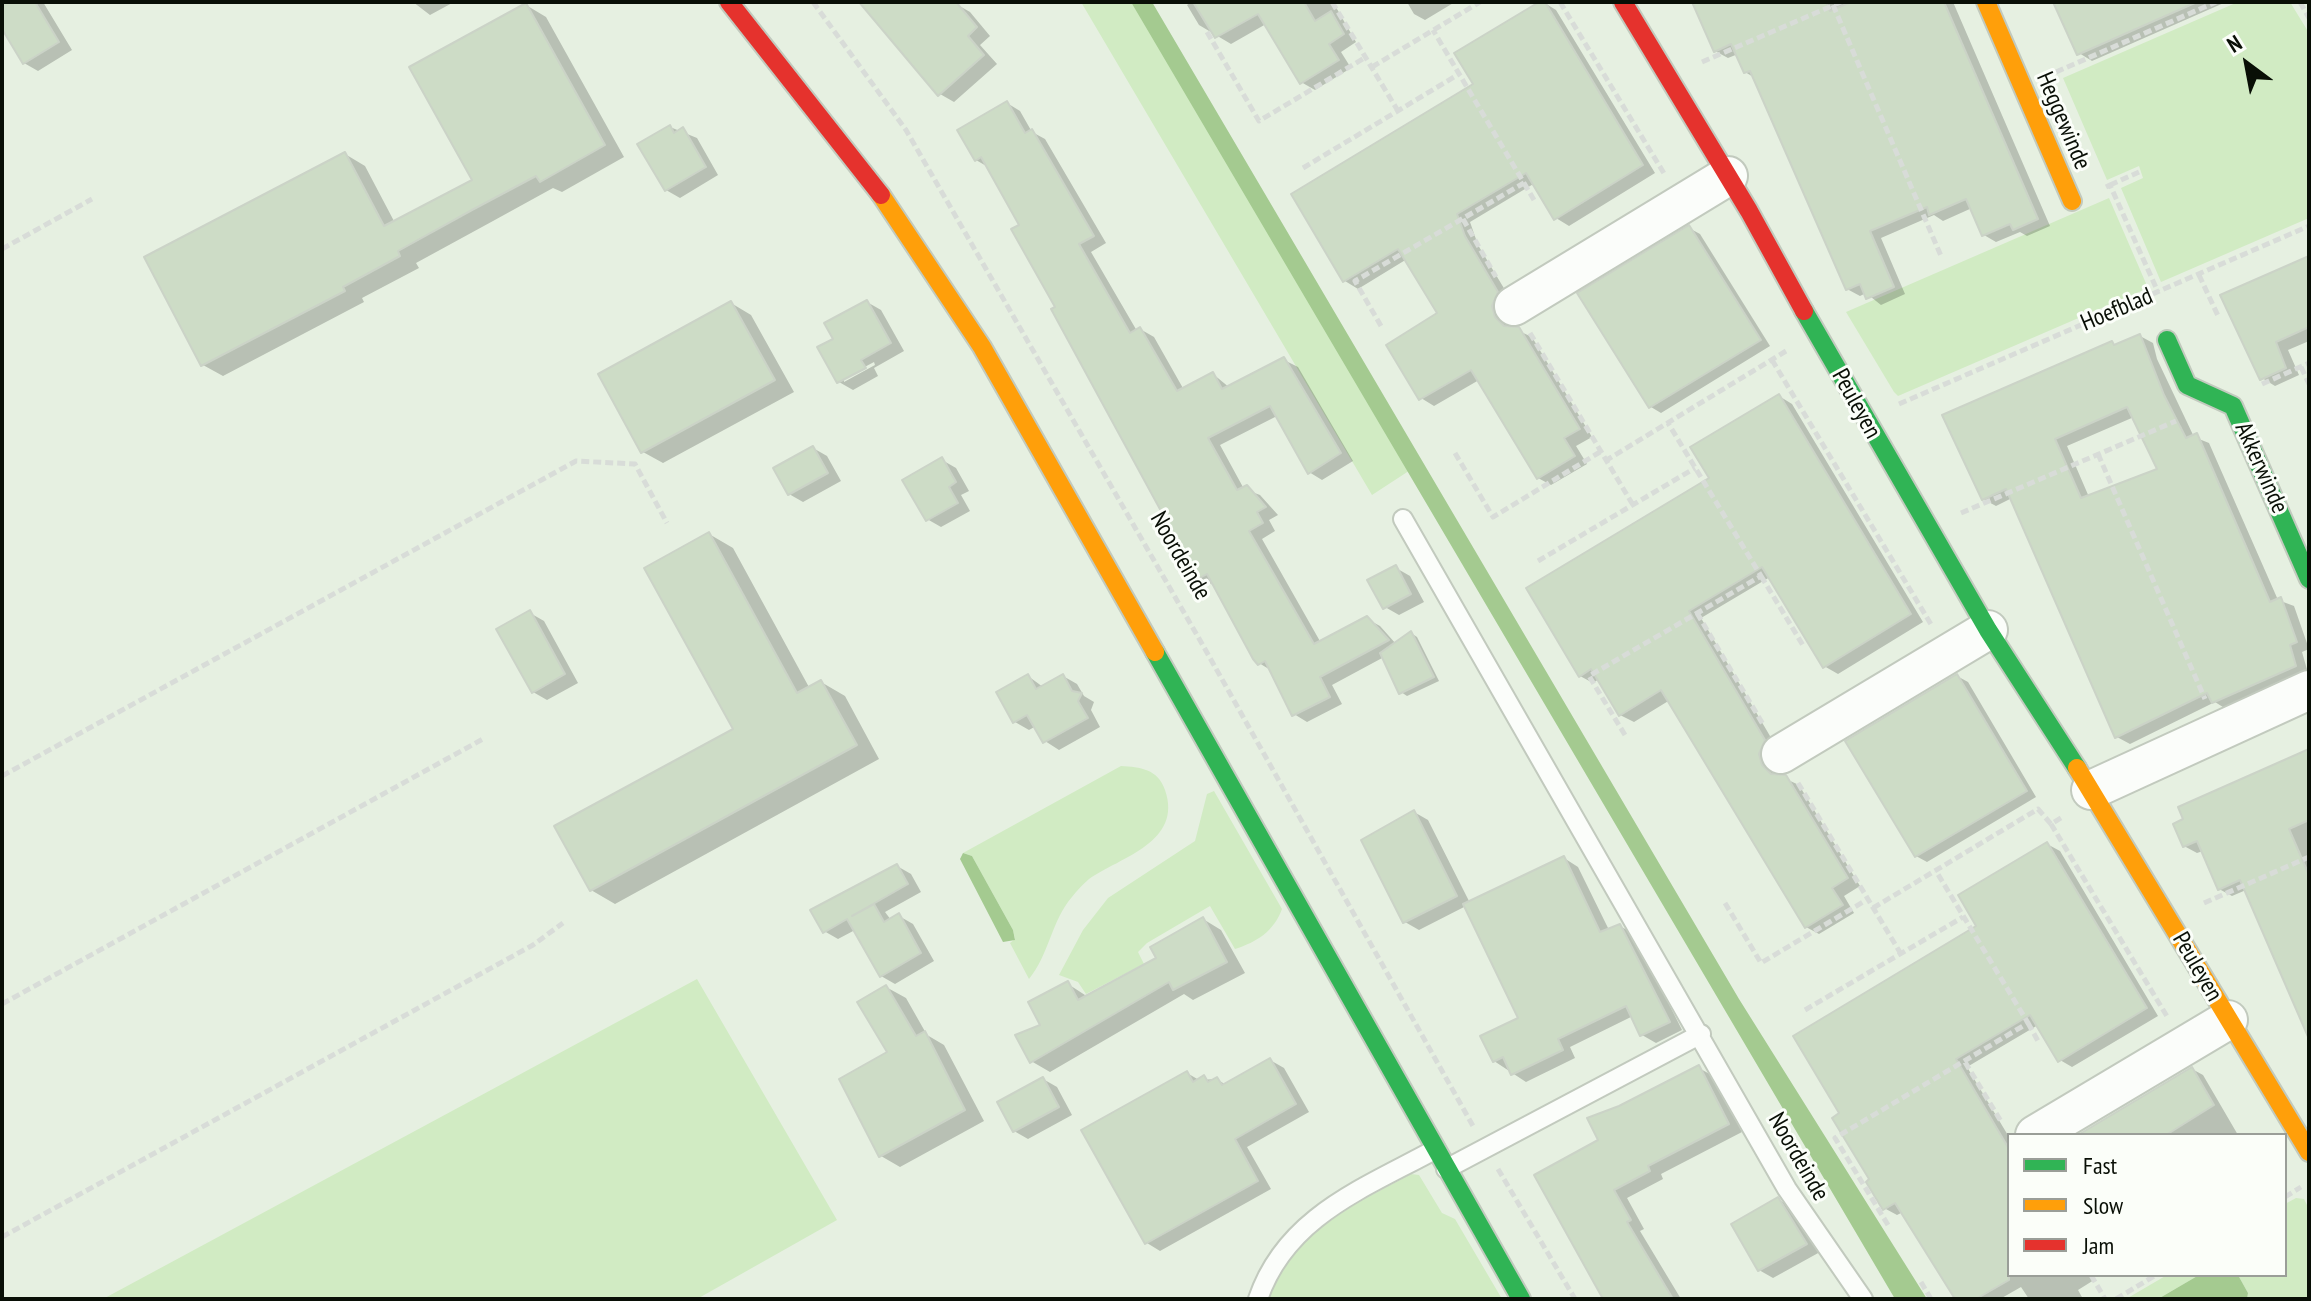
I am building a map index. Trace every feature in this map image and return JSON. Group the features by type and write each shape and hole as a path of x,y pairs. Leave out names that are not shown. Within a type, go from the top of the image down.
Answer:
{"street":[{"path":"729,2 882,196 982,347 1521,1299"},
{"name":"Peuleyen","path":"1623,2 1728,176 1988,630 2091,790 2309,1152"},
{"name":"Heggewinde","path":"1986,2 2072,201"},
{"path":"838,110 882,196"},
{"path":"1514,306 1728,176"},
{"name":"Akkerwinde","path":"2167,340 2187,385 2233,406 2309,579"},
{"path":"1781,754 1988,630"},
{"path":"2091,790 2309,690"},
{"name":"Peuleyen","path":"2038,1133 2228,1020"}],"lane":[{"name":"Noordeinde","path":"1403,519 1701,1034 1787,1189 1863,1299"},
{"path":"1446,1169 1701,1034"},
{"path":"1258,1299 1278,1255 1315,1219 1434,1146"}],"path":[{"name":"Noordeinde","path":"813,2 906,130 1205,649 1485,1147 1575,1299"},
{"path":"1332,2 1398,111"},
{"path":"1372,67 1480,2"},
{"path":"1560,2 1682,204"},
{"path":"1665,74 1683,64 1694,66 1841,2"},
{"path":"2022,86 2216,2"},
{"path":"2300,2 2309,18"},
{"path":"1833,5 1941,256"},
{"path":"1433,30 1534,200"},
{"path":"1207,32 1259,121 1366,57"},
{"path":"1303,168 1459,74"},
{"path":"2110,185 2139,172"},
{"path":"1381,326 1355,281 1524,183"},
{"name":"Heggewinde","path":"2072,201 2110,185 2158,292"},
{"path":"2,249 92,199"},
{"path":"1463,219 1633,505"},
{"name":"Hoefblad","path":"1925,393 2309,226"},
{"path":"2199,275 2219,318"},
{"path":"1605,461 1771,361 1949,654"},
{"path":"1928,528 2309,363"},
{"path":"2301,367 2309,384"},
{"path":"1668,423 1804,647"},
{"path":"1455,453 1493,517 1600,452"},
{"path":"2098,454 2218,730"},
{"path":"2,776 576,461 635,464 667,523"},
{"path":"1538,561 1695,468"},
{"path":"1625,735 1589,676 1761,576"},
{"path":"2,1004 483,739"},
{"path":"1873,908 2038,809"},
{"path":"2051,824 2185,1046"},
{"path":"2168,918 2309,857"},
{"path":"1936,871 2038,1041"},
{"path":"1725,903 1761,963 1868,899"},
{"path":"1805,1010 1963,917"},
{"path":"2,1237 533,945 563,923"},
{"path":"1888,1225 1835,1138 2028,1023"},
{"path":"1965,1062 2008,1133"},
{"path":"2092,1277 2105,1299"},
{"path":"2116,1299 2153,1277"},
{"path":"1921,1282 1931,1299"}],"shaded area":[{"path":"1081,2 1142,2 1418,465 1372,495"},
{"path":"1131,2 1152,2 1739,999 1927,1299 1895,1299"},
{"path":"2238,2 2290,2 2309,33 2309,218 2161,282 2121,188 2143,178 2139,166 2107,180 2063,78"},
{"path":"2109,198 2148,288 1898,396 1894,392 1846,312"},
{"path":"1121,766 1141,768 1153,773 1162,783 1168,808 1165,823 1146,846 1089,879 1075,893 1057,920 1041,960 1029,979 1010,943 1015,939 1013,930 972,856 963,853"},
{"path":"1214,791 1282,909 1269,929 1257,939 1235,949 1210,906 1147,943 1138,952 1144,964 1086,994 1078,982 1059,975 1083,930 1108,898 1195,841 1207,794"},
{"path":"963,853 972,856 1013,930 1015,940 1003,942 960,859"},
{"path":"697,979 837,1220 697,1299 103,1299"},
{"path":"1411,1174 1419,1175 1442,1213 1455,1219 1502,1299 1269,1299 1279,1276 1308,1238 1346,1210"},
{"path":"2296,1198 2304,1199 2309,1209 2307,1299 2247,1299 2248,1293 2239,1277 2287,1277 2287,1203"},
{"path":"2164,1277 2196,1277 2158,1299 2126,1299"},
{"path":"2196,1277 2239,1277 2248,1293 2247,1299 2158,1299"}],"building":[{"path":"2,2 35,2 59,42 23,64 2,29"},
{"path":"859,2 956,2 977,27 968,36 984,55 938,96"},
{"path":"1193,2 1304,2 1315,21 1331,11 1344,34 1329,44 1339,60 1300,84 1258,14 1215,38"},
{"path":"1539,2 1545,2 1643,165 1554,220 1526,173 1457,214 1465,236 1498,292 1492,306 1495,317 1504,326 1519,327 1580,429 1564,438 1575,456 1537,479 1471,370 1419,400 1386,345 1437,313 1398,249 1343,282 1291,194 1473,84 1454,53"},
{"path":"1692,2 1826,2 1830,11 1851,2 1944,2 2038,219 2013,230 2010,224 1982,236 1966,199 1929,215 1927,207 1870,231 1894,287 1866,299 1860,284 1846,290 1750,71 1744,73 1731,44 1714,52"},
{"path":"2053,2 2197,2 2077,55"},
{"path":"526,3 605,145 540,182 536,176 472,210 398,251 400,256 343,287 345,291 201,366 144,257 345,152 384,226 472,180 409,67"},
{"path":"1007,101 1025,133 1032,129 1094,236 1079,244 1130,333 1140,327 1177,391 1213,372 1222,389 1284,357 1341,453 1308,474 1270,406 1208,438 1237,490 1247,485 1266,507 1257,512 1263,523 1249,531 1314,644 1367,616 1389,640 1320,677 1330,697 1292,716 1265,661 1258,665 1253,659 1207,574 1198,579 1051,309 1055,307 1011,229 1019,225 981,157 975,161 957,130"},
{"path":"670,125 674,133 683,127 706,167 665,191 637,144"},
{"path":"1689,225 1761,340 1649,408 1577,293"},
{"path":"2309,256 2309,327 2276,342 2286,368 2260,380 2220,295"},
{"path":"867,300 891,343 861,360 866,368 837,383 817,347 833,339 824,323"},
{"path":"731,301 775,380 641,453 598,374"},
{"path":"2140,334 2164,395 2186,438 2197,433 2270,602 2281,597 2297,642 2290,645 2296,666 2212,703 2207,693 2115,738 2006,489 1982,500 1942,415 2112,341 2114,345","holes":["2127,407 2157,469 2081,498 2055,439"]},
{"path":"1779,394 1911,614 1823,668 1762,567 1689,611 1765,740 1759,754 1762,765 1771,774 1786,775 1848,878 1832,888 1843,905 1805,928 1661,690 1619,716 1591,669 1579,677 1526,588 1709,478 1690,447"},
{"path":"813,446 828,473 788,495 773,468"},
{"path":"942,457 956,482 949,487 958,503 926,521 902,480"},
{"path":"709,532 797,693 821,680 857,745 590,891 554,826 733,729 644,568"},
{"path":"1396,565 1411,594 1383,609 1367,580"},
{"path":"530,610 565,674 532,693 496,629"},
{"path":"1411,631 1434,677 1399,694 1380,653"},
{"path":"1028,674 1036,689 1063,674 1072,691 1082,693 1078,701 1088,718 1043,743 1027,715 1013,723 996,692"},
{"path":"1957,674 2027,791 1915,857 1845,741"},
{"path":"2309,749 2309,820 2289,829 2309,875 2309,1039 2240,880 2218,890 2197,841 2183,847 2173,824 2183,819 2178,807"},
{"path":"1414,810 1457,896 1403,923 1361,840"},
{"path":"2047,842 2147,1008 2058,1062 2030,1015 1956,1059 2007,1146 2009,1280 1976,1299 1955,1299 1895,1203 1883,1210 1866,1182 1869,1179 1832,1118 1839,1113 1793,1036 1976,926 1958,895"},
{"path":"1564,856 1600,932 1620,924 1670,1022 1640,1036 1626,1006 1558,1039 1563,1050 1511,1075 1503,1057 1493,1062 1480,1036 1518,1018 1463,904"},
{"path":"897,864 908,884 852,916 874,904 884,922 899,913 921,953 880,977 847,919 823,933 810,910"},
{"path":"1203,917 1227,962 1173,990 1169,982 1030,1063 1015,1035 1040,1025 1028,1002 1068,981 1078,1000 1156,958 1150,947"},
{"path":"886,985 916,1036 925,1031 965,1110 879,1157 839,1079 887,1052 857,1002"},
{"path":"1270,1058 1296,1104 1235,1139 1258,1181 1145,1244 1081,1130 1187,1071 1193,1082 1204,1075 1208,1082 1217,1077 1222,1085"},
{"path":"1699,1065 1729,1124 1648,1166 1650,1171 1614,1190 1631,1220 1627,1222 1673,1299 1603,1299 1534,1175 1598,1140 1587,1118 1619,1106"},
{"path":"2192,1067 2214,1105 2169,1133 2081,1133"},
{"path":"1043,1077 1059,1107 1013,1132 997,1102"},
{"path":"1778,1197 1807,1244 1758,1271 1731,1224"}],"traffic: fast":[{"path":"1804,311 1988,630 2077,768"},
{"path":"2167,340 2187,385 2233,406 2309,579"},
{"path":"1155,652 1521,1299"}],"traffic: slow":[{"path":"1986,2 2072,201"},
{"path":"881,195 982,347 1155,652"},
{"path":"2077,768 2309,1152"}],"traffic: jam":[{"path":"729,2 881,195"},
{"path":"1623,2 1749,211 1804,311"}]}
